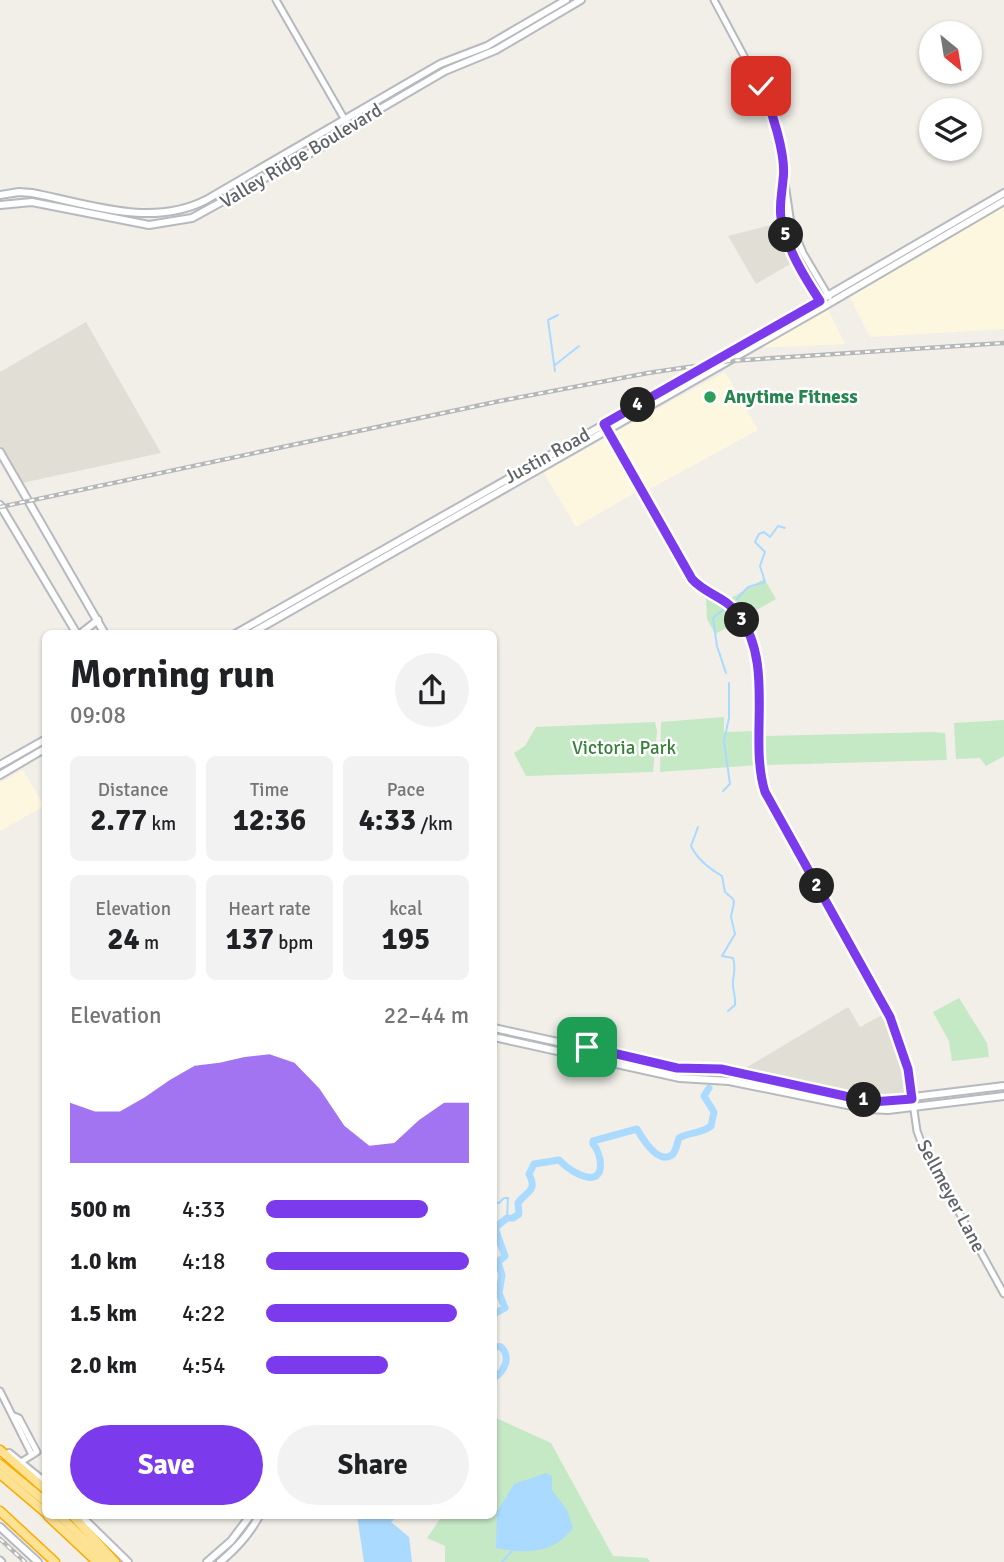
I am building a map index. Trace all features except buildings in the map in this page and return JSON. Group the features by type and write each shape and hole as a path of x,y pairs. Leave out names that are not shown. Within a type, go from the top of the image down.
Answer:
{"highway":[{"path":"0,1448 42,1486"},
{"path":"0,1464 42,1499"},
{"path":"0,1474 42,1510"},
{"path":"0,1511 55,1562"},
{"path":"58,1519 97,1562"},
{"path":"58,1519 107,1562"},
{"path":"76,1519 115,1562"}],"main road":[{"name":"Valley Ridge Boulevard","path":"0,195 32,193 135,214 178,212 206,200 318,137 440,64 487,46 566,0"},
{"name":"Valley Ridge Boulevard","path":"0,205 32,202 149,225 181,222 298,161 349,127 445,71 496,50 577,1"},
{"name":"Justin Road","path":"253,629 548,464 606,427 896,260 1004,193"},
{"name":"Justin Road","path":"896,260 1004,201"},
{"name":"Justin Road","path":"253,629 568,445 606,427"},
{"path":"548,464 567,449 568,445"},
{"path":"1,456 103,630"},
{"path":"0,505 77,630"},
{"path":"84,630 98,620"},
{"path":"0,765 42,741"},
{"path":"0,774 42,750"},
{"path":"497,1029 677,1068 721,1069 867,1109 1004,1096"},
{"path":"526,1045 528,1035"},
{"path":"497,1038 680,1078 717,1079 785,1087"},
{"path":"913,1103 1004,1086"},
{"path":"0,1448 42,1480"},
{"path":"84,1519 128,1562"},
{"path":"207,1562 231,1541 248,1519"},
{"path":"220,1562 244,1539 257,1519"},
{"path":"0,1527 38,1562"}],"street":[{"path":"276,0 349,127"},
{"path":"714,0 768,101 776,131 792,224 803,253 830,299"},
{"path":"783,181 780,190 780,215 794,258 821,304"},
{"path":"794,258 803,253"},
{"name":"Sellmeyer Lane","path":"606,427 692,579 700,588 734,608 749,632 757,665 761,768 765,792 890,1017 908,1069 917,1131 929,1161 1004,1294"},
{"path":"0,1391 34,1454 22,1462"}],"shaded area":[{"path":"1004,205 1004,329 870,337 849,295"},
{"path":"778,223 792,263 756,284 728,236"},
{"path":"828,309 845,344 757,348 812,317"},
{"path":"86,322 161,453 22,483 0,446 0,372"},
{"path":"725,372 758,430 646,491 614,433"},
{"path":"605,438 636,492 576,527 544,473"},
{"path":"23,770 42,807 0,831 0,783"},
{"path":"848,1007 860,1027 884,1014 897,1044 907,1094 869,1096 744,1069"}],"green space":[{"path":"764,579 776,599 746,616 731,598"},
{"path":"706,598 726,607 738,622 715,634 707,619"},
{"name":"Victoria Park","path":"724,717 724,732 757,731 758,765 660,772 661,722"},
{"path":"1004,720 1004,756 986,766 980,758 956,759 954,723"},
{"name":"Victoria Park","path":"655,722 657,731 653,772 526,776 514,753 525,746 536,727"},
{"path":"945,733 947,760 765,765 764,736"},
{"path":"959,998 987,1043 989,1057 952,1061 949,1041 933,1012"},
{"path":"497,1418 551,1443 613,1556 647,1558 650,1562 445,1562 445,1546 427,1538 440,1519 497,1519"}],"water":[{"path":"546,1473 552,1476 552,1490 567,1510 573,1528 557,1543 538,1550 496,1548 497,1512 514,1484"},
{"path":"357,1519 394,1519 391,1522 409,1537 412,1562 364,1562"}],"waterway":[{"path":"555,371 548,320 558,315"},
{"path":"555,365 579,346"},
{"path":"737,599 748,587 765,582 760,566 765,552 755,542 759,534 764,532 770,537 778,526 785,528"},
{"path":"725,608 713,618 717,646 726,673"},
{"path":"723,791 730,784 724,741 729,718 729,683"},
{"path":"698,827 691,846 704,863 722,876 725,892 734,902 731,917 735,934 722,956 733,958 734,964 735,1005 728,1011"},
{"path":"497,1226 507,1218 519,1214 518,1203 532,1188 529,1174 534,1164 559,1160 579,1174 593,1177 600,1170 593,1141 637,1129 656,1154 667,1157 672,1155 679,1138 711,1126 714,1112 704,1096 709,1088"},
{"path":"497,1203 508,1198 507,1218"},
{"path":"497,1234 505,1256 498,1262 502,1275 499,1293 505,1308 497,1312"},
{"path":"497,1346 501,1347 506,1355 504,1368 497,1375"},
{"path":"502,1562 512,1551"}],"railway":[{"path":"0,507 500,401 648,373 729,361 1004,343"},
{"path":"0,1539 25,1562"}],"place":[{"name":"Anytime Fitness","path":"710,397"}],"route":[{"path":"587,1047 677,1068 721,1069 758,1076 872,1102 912,1099 908,1069 890,1017 766,797 762,783 757,665 749,632 734,608 700,588 692,579 604,424 820,301 798,267 780,215 780,190 783,181 780,149 768,101 761,86"}]}
